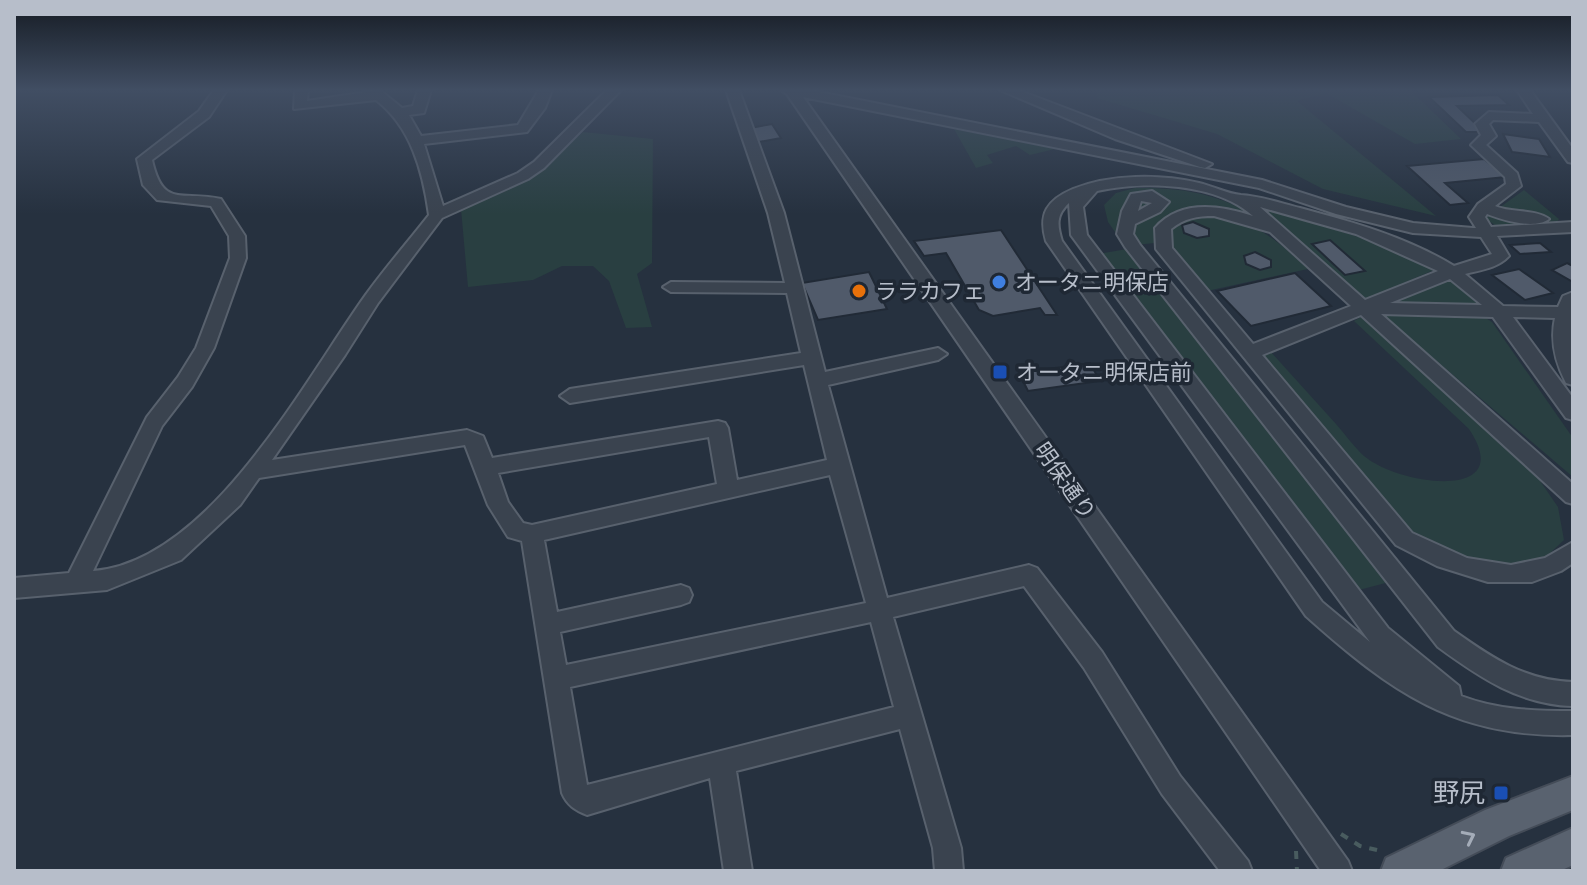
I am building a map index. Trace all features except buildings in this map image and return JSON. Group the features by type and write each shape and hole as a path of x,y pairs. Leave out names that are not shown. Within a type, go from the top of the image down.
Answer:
{"main road":[{"path":"1399,865 1573,793"},
{"path":"1519,871 1573,846"}],"street":[{"path":"76,583 154,422 185,382 205,348 238,258 237,236 216,202 162,197 150,185 144,159 179,131"},
{"path":"413,131 434,187 437,215"},
{"path":"415,141 501,131"},
{"path":"14,588 107,580 173,553 233,499 371,300 437,215 523,176 539,165 573,131"},
{"path":"747,131 776,213 838,465 947,848 949,871"},
{"name":"明保通り","path":"818,131 1338,871"},
{"path":"995,131 1262,184"},
{"path":"1108,131 1341,211 1413,228 1485,232 1571,228"},
{"path":"1249,353 1451,272 1489,263 1501,256 1477,217 1483,207 1514,186 1512,176 1478,145 1489,136 1486,131"},
{"path":"1551,131 1573,159"},
{"path":"1573,413 1497,312 1471,285 1434,261 1391,242 1316,217 1184,184 1093,187 1073,194 1056,206 1049,223 1054,241 1314,609 1366,656 1414,686 1482,718 1539,726 1573,723"},
{"path":"1093,187 1075,206 1079,235 1380,636 1482,718"},
{"path":"1222,192 1247,203 1284,234 1565,489 1573,513"},
{"path":"1483,207 1506,216 1561,223 1571,228"},
{"path":"1284,234 1221,211 1184,212 1163,228 1164,249 1404,539 1447,562 1500,575 1531,574 1560,563 1573,551"},
{"path":"1127,222 1125,234 1133,247 1446,639 1495,675 1553,695 1573,694"},
{"path":"671,287 793,288"},
{"path":"1365,307 1497,312 1569,306 1560,349 1573,378"},
{"path":"816,381 938,354"},
{"path":"570,396 811,358"},
{"path":"485,467 718,428 728,490"},
{"path":"254,471 467,437 476,441 499,505 516,531 532,534 838,465"},
{"path":"532,534 575,793 587,801 721,762 909,715"},
{"path":"556,678 1029,575 1093,660 1171,785 1238,871"},
{"path":"548,624 681,595"},
{"path":"721,762 738,871"}],"path":[{"path":"1338,831 1399,865"},
{"path":"1295,843 1297,871"}],"green space":[{"path":"955,131 1055,149 1030,155 1016,146 987,155 993,163 976,168"},
{"path":"1208,131 1334,131 1436,216 1323,189"},
{"path":"1393,131 1453,131 1461,139 1415,144"},
{"path":"583,132 653,139 652,263 637,274 652,327 626,328 609,281 593,266 562,266 533,280 468,287 461,209 501,187 531,177"},
{"path":"1135,188 1171,189 1204,195 1236,206 1268,224 1218,210 1180,211 1167,215 1155,234 1155,243 1125,246 1108,222 1104,205 1116,193"},
{"path":"1524,190 1559,219 1555,225 1499,228 1485,218"},
{"path":"1260,207 1379,243 1434,270 1364,300"},
{"path":"1202,216 1237,222 1261,231 1308,269 1207,291 1169,250 1171,233 1176,224"},
{"path":"1127,249 1397,580 1359,590 1098,254"},
{"path":"1450,279 1480,306 1383,304"},
{"path":"1379,312 1481,315 1492,322 1573,438 1573,477"},
{"path":"1361,317 1536,475 1558,507 1564,540 1547,556 1520,564 1476,562 1439,548 1412,532 1259,355 1270,351 1364,456 1402,475 1426,480 1467,478 1478,468 1480,452 1469,429 1354,321"}],"place":[{"name":"オータニ明保店","path":"999,282"},
{"name":"ララカフェ","path":"859,291"},
{"name":"オータニ明保店前","path":"1000,372"},
{"name":"野尻","path":"1501,793"}]}
